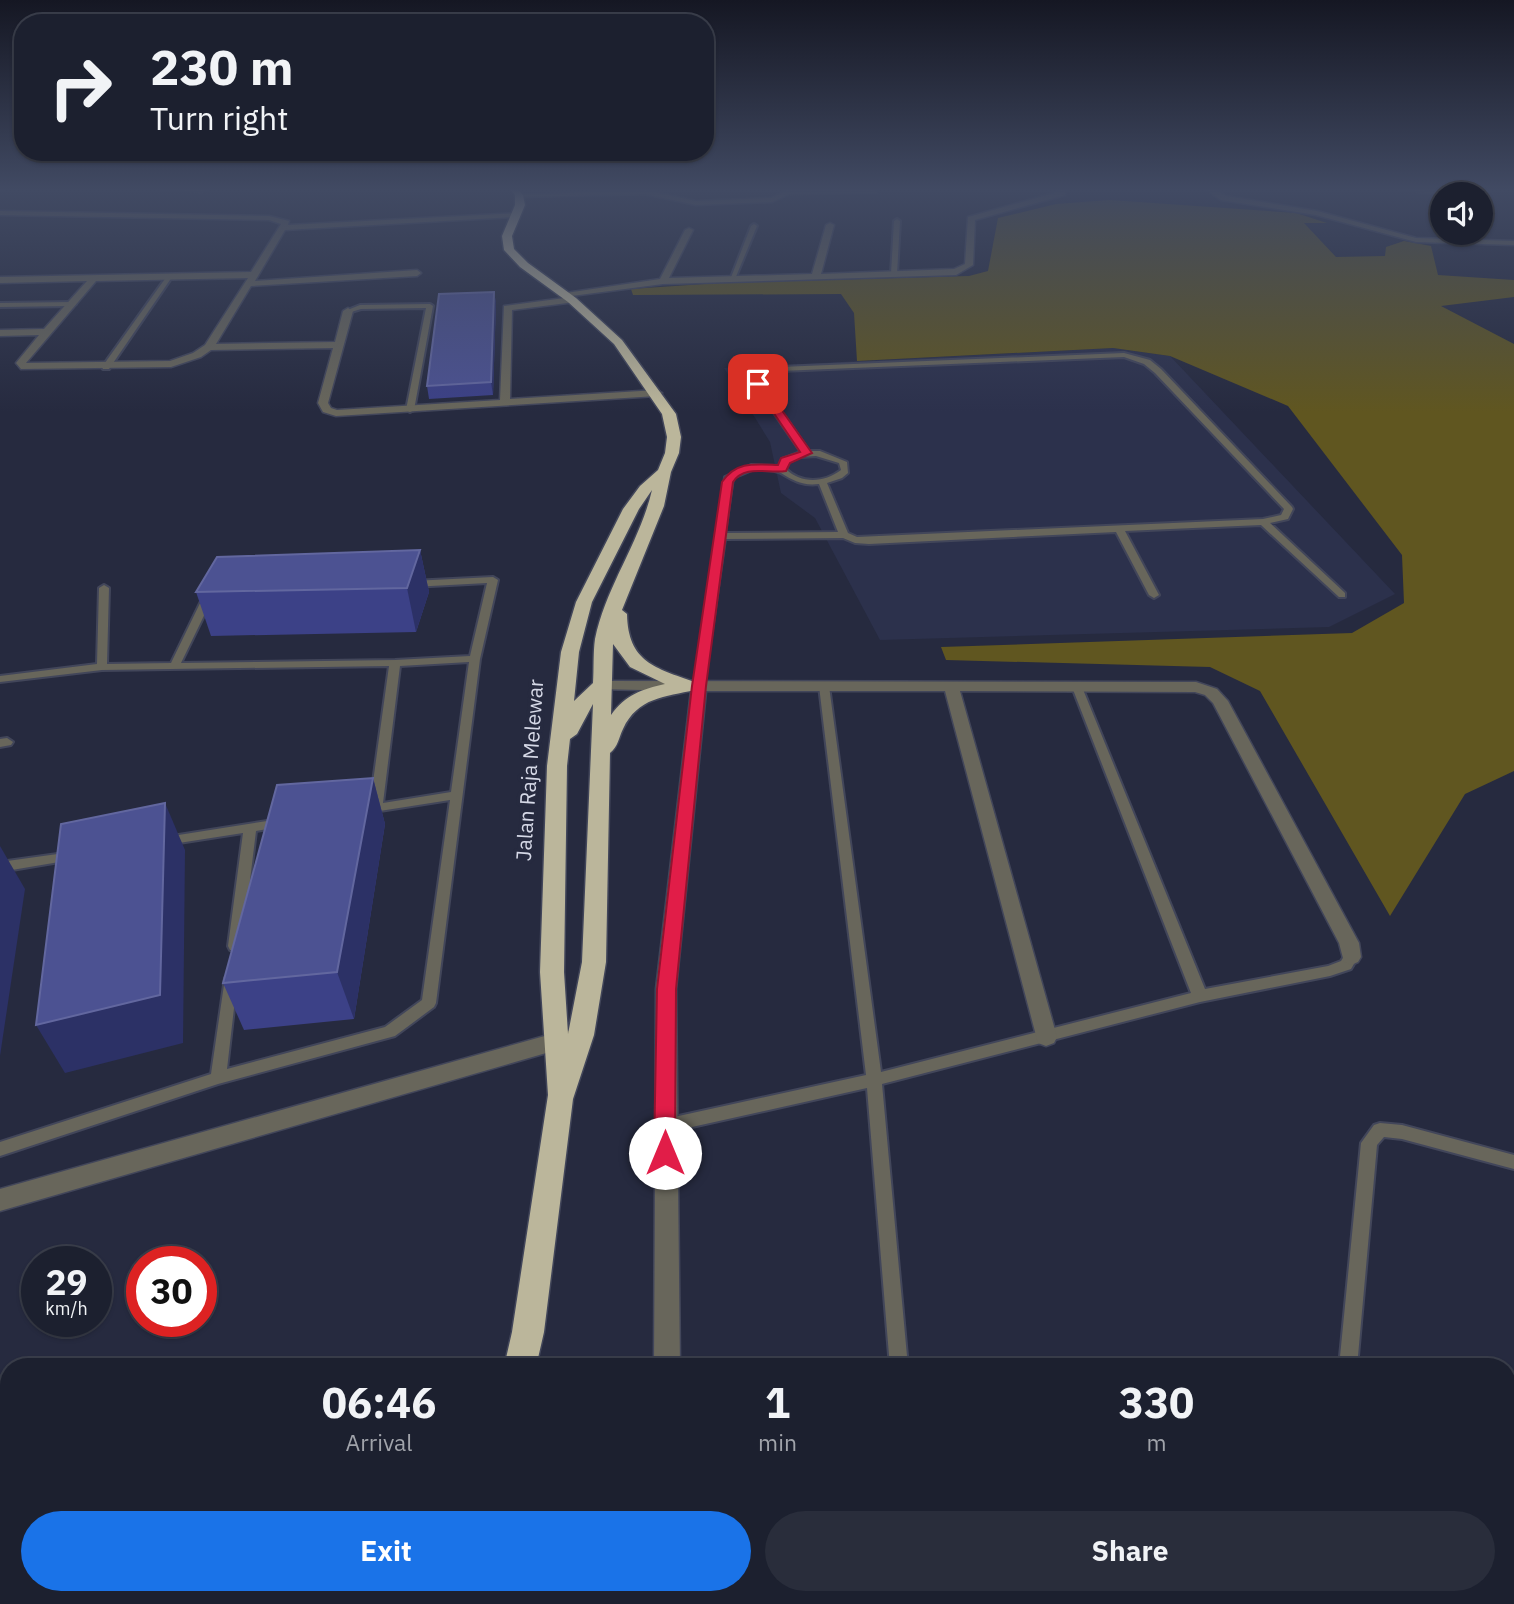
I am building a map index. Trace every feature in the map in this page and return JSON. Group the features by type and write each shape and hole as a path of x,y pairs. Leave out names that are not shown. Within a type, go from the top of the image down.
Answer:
{"highway":[{"name":"Jalan Raja Melewar","path":"522,263 568,297 618,342 657,393 669,414 674,437 672,453 664,472 656,506 620,587 604,640 594,962 581,1035 560,1099 528,1332 522,1358"},
{"name":"Jalan Raja Melewar","path":"560,1099 554,1042 552,972 557,766 570,652 584,602 631,509 645,489 664,472"},
{"path":"620,587 616,633 623,651 640,667 693,686"},
{"path":"557,766 570,723 582,703 601,685"},
{"path":"601,763 614,724 621,712 636,697 655,690 693,686"}],"street":[{"path":"93,279 21,363 25,367 171,364 197,355 209,347 260,263"},
{"path":"663,281 672,263"},
{"path":"816,276 820,263"},
{"path":"505,404 507,308 517,304 663,281 964,270 969,263"},
{"path":"246,284 417,273"},
{"path":"0,280 252,275"},
{"path":"348,310 323,403 327,410 351,414 657,393"},
{"path":"0,333 48,332"},
{"path":"209,347 340,345"},
{"path":"601,685 1196,687 1211,692 1220,701 1349,943 1351,957"},
{"path":"667,1358 666,989 693,686"},
{"path":"951,686 1046,1037"},
{"path":"0,1200 581,1035"}],"lane":[{"path":"732,279 739,263"},
{"path":"894,274 895,263"},
{"path":"106,367 169,277"},
{"path":"0,305 73,304"},
{"path":"348,310 360,307 429,306 410,410"},
{"path":"720,536 844,535 855,540 869,541 1263,523 1285,517 1289,509 1158,371 1147,362 1124,355 780,369 761,373 757,378 758,384 806,453"},
{"path":"693,686 729,477 751,467 782,469 786,474 801,480 822,481 840,476 846,466 837,457 806,453 785,461 782,469"},
{"path":"822,481 844,535"},
{"path":"1263,523 1342,595"},
{"path":"1119,529 1154,595"},
{"path":"0,1149 218,1079 390,1032 429,1003 475,659 493,580 399,585"},
{"path":"102,667 104,588"},
{"path":"175,664 209,595 223,594"},
{"path":"0,678 102,667 175,664 395,663 475,659"},
{"path":"376,808 395,663"},
{"path":"824,686 874,1080 898,1358"},
{"path":"1077,687 1200,996"},
{"path":"351,812 458,795"},
{"path":"158,842 288,822"},
{"path":"218,1079 250,828"},
{"path":"0,867 92,853"},
{"path":"665,1126 874,1080 1200,996 1330,971 1346,965 1351,957"},
{"path":"1350,1358 1369,1143 1380,1130 1402,1132 1514,1162"}],"shaded area":[{"path":"990,263 1435,263 1438,275 1514,280 1514,297 1441,306 1514,344 1514,771 1465,794 1390,916 1260,691 1210,667 946,660 941,647 1352,633 1404,603 1402,555 1288,406 1170,356 1113,348 857,361 854,313 841,294 633,295 631,289 719,283 969,276 988,271"},
{"path":"1113,348 1170,356 1395,594 1329,627 880,640 815,518 781,493 770,442 724,368"}],"building":[{"path":"494,292 491,382 427,386 439,294"},
{"path":"420,550 407,588 196,592 217,557"},
{"path":"373,778 337,972 223,983 277,785"},
{"path":"165,803 160,995 36,1025 61,824"}],"route":[{"path":"665,1153 666,989 699,686 727,482 734,472 751,467 782,469 782,465 790,457 806,453 758,384"}]}
